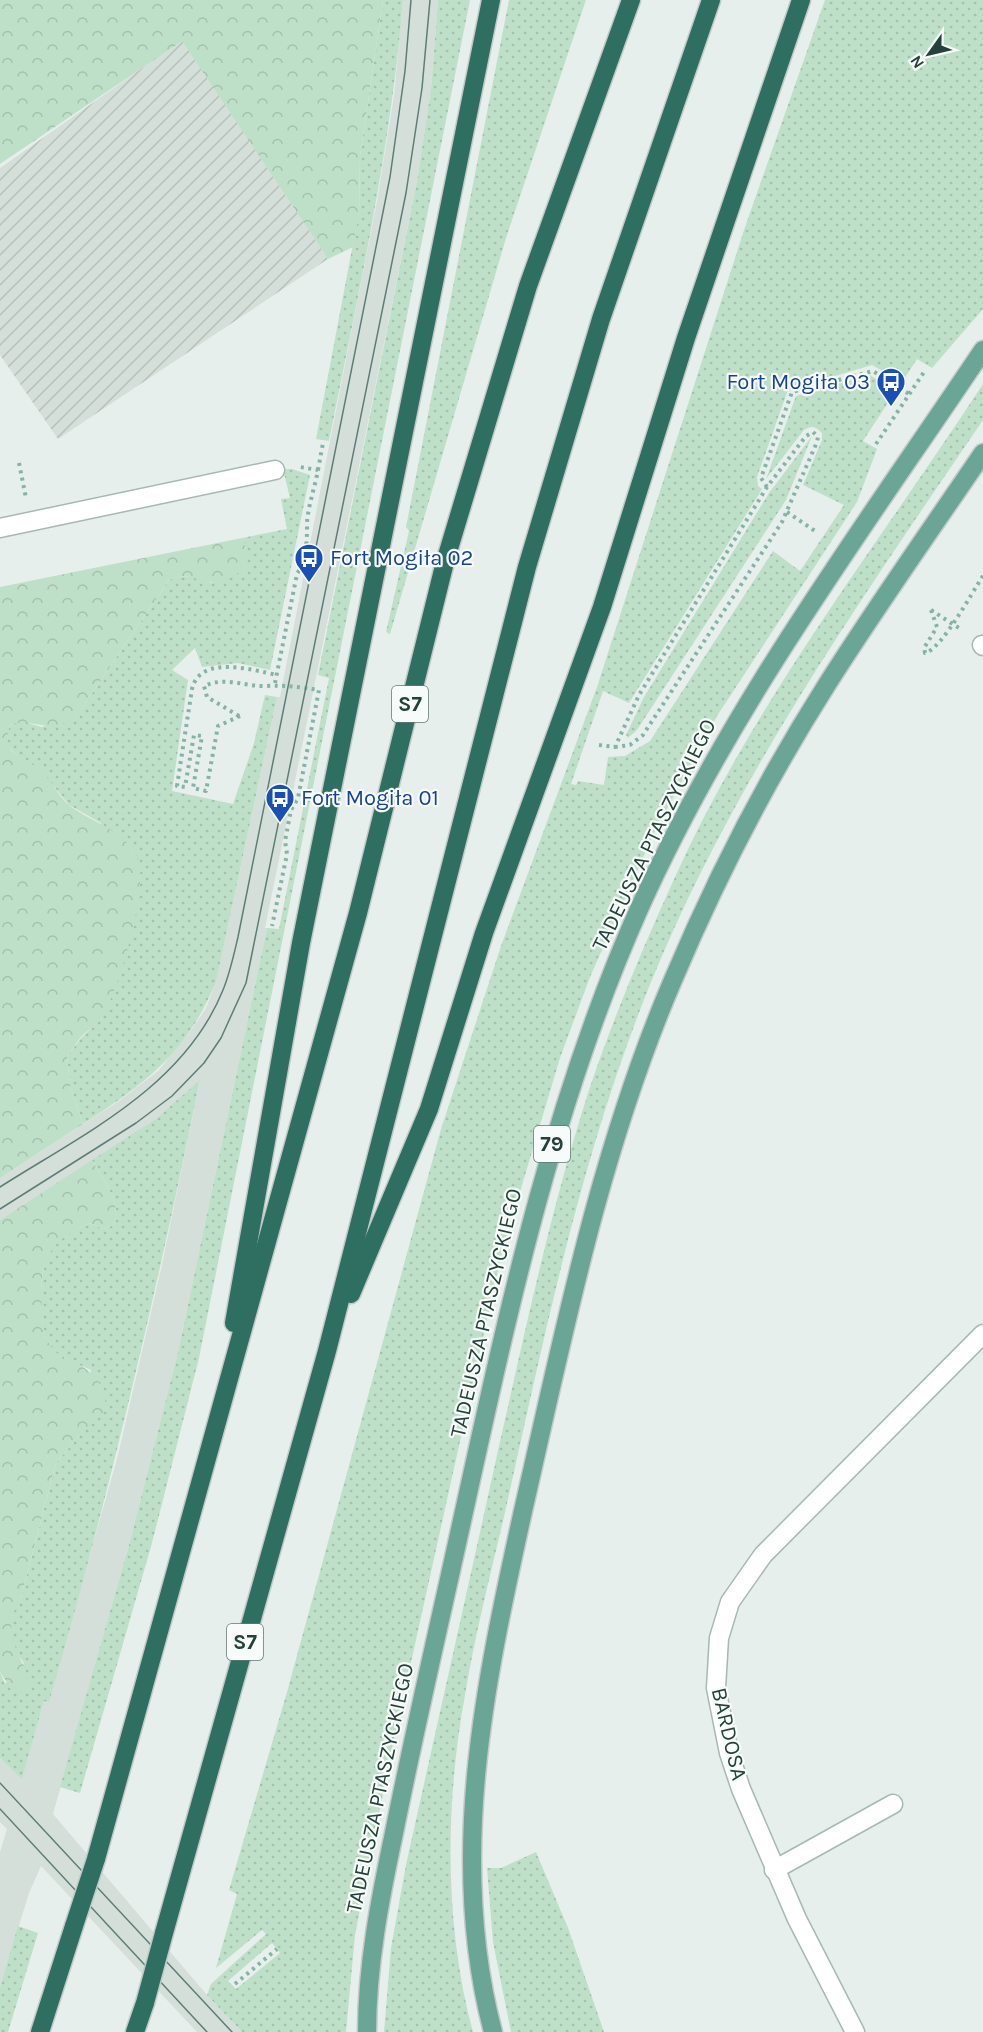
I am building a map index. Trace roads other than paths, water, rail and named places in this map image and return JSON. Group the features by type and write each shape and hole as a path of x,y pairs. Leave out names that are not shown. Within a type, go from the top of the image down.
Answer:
{"highway":[{"path":"219,1418 301,943 491,0"},
{"name":"S7","path":"40,2032 96,1859 358,914 445,562 528,286 631,0"},
{"name":"S7","path":"135,2032 327,1351 527,567 601,320 711,0"},
{"path":"327,1351 429,1109 484,933 602,607 686,338 801,0"}],"main road":[{"name":"TADEUSZA PTASZYCKIEGO","path":"367,2032 370,1977 383,1885 476,1459 540,1187 561,1115 596,1013 657,872 733,727 800,621 983,350"},
{"path":"493,2032 479,1964 471,1891 470,1852 477,1758 499,1622 517,1539 573,1290 612,1148 671,983 742,831 825,687 983,453"}],"street":[{"path":"0,528 275,470"},
{"name":"BARDOSA","path":"855,2032 774,1870 741,1789 721,1719 716,1688 719,1638 730,1602 751,1570 775,1540 983,1334"},
{"path":"774,1870 893,1804"}],"tram line":[{"path":"0,1187 97,1127 157,1081 183,1054 206,1024 223,990 238,937 390,177 405,71 411,0"},
{"path":"0,1209 136,1123 172,1096 204,1063 221,1038 246,983 406,193 422,88 430,0"},
{"path":"0,1783 232,2032"},
{"path":"0,1809 207,2032"}],"place":[{"name":"Fort Mogiła 03","path":"891,408"},
{"name":"Fort Mogiła 02","path":"309,584"},
{"name":"Fort Mogiła 01","path":"280,824"}]}
